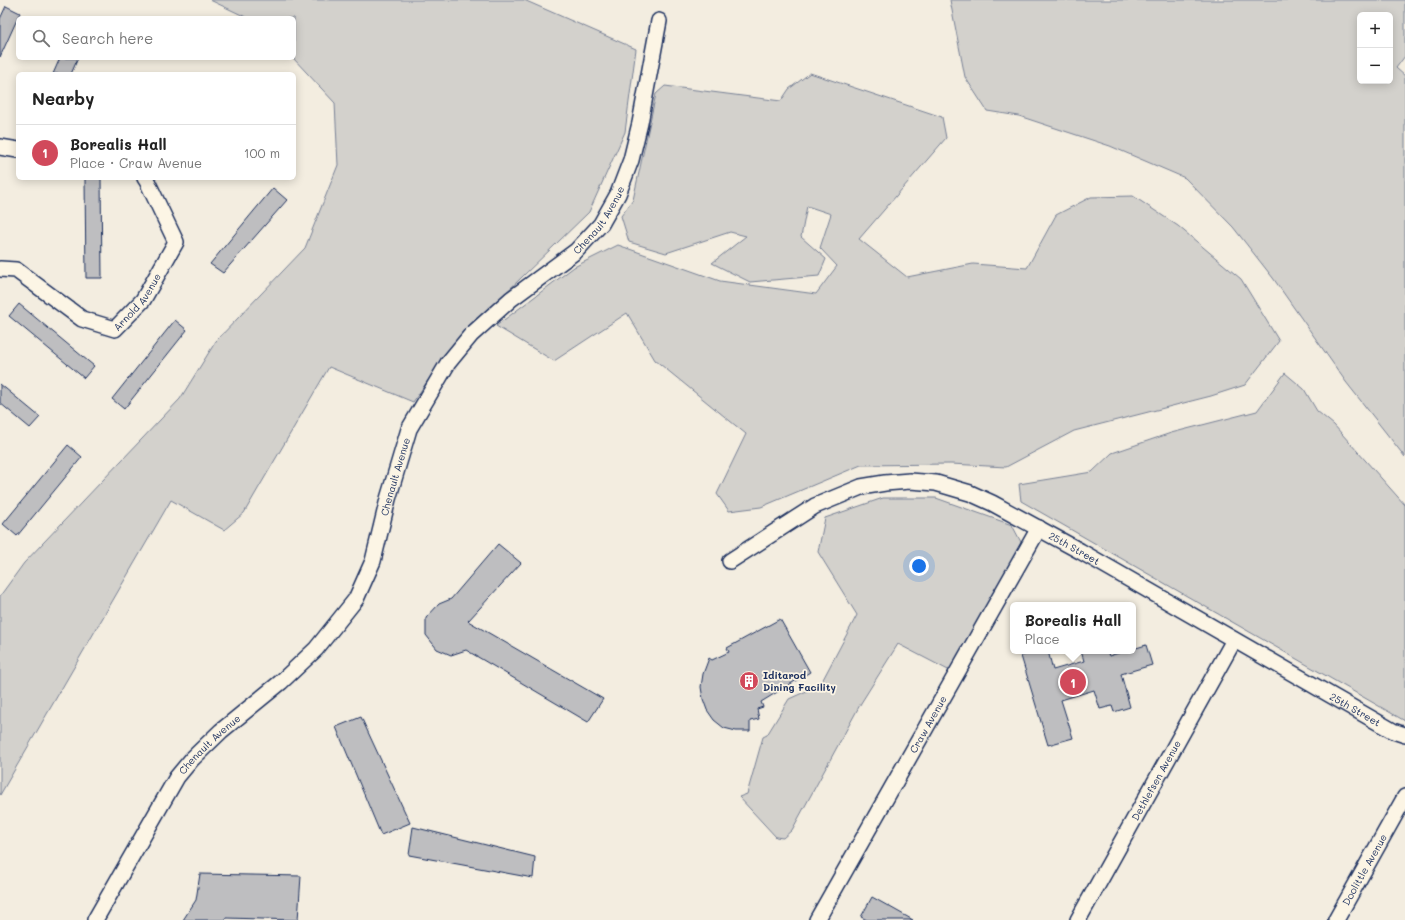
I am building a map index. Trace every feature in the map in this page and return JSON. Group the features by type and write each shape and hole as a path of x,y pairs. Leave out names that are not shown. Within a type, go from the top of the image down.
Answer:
{"street":[{"name":"Chenault Avenue","path":"95,920 177,777 192,759 221,731 281,682 312,653 356,600 373,561 388,499 409,429 448,363 471,335 511,299 576,251 601,224 618,194 631,160 640,123 659,21"},
{"path":"0,147 16,150"},
{"name":"Arnold Avenue","path":"0,269 16,270 82,319 115,328 143,300 176,242 146,180"},
{"name":"25th Street","path":"730,561 815,506 861,487 910,480 936,483 970,493 1039,528 1393,731 1405,735"},
{"name":"Craw Avenue","path":"817,920 1039,528"},
{"name":"Dethlefsen Avenue","path":"1078,920 1234,640"},
{"name":"Doolittle Avenue","path":"1336,920 1405,797"}],"shaded area":[{"path":"210,0 524,0 636,49 625,132 589,212 454,343 413,402 329,367 244,513 224,530 171,500 0,795 0,596 24,563 180,399 216,341 305,248 338,165 335,103 295,60 296,16 244,16"},
{"path":"950,0 1405,0 1405,56 1396,68 1405,76 1405,457 1346,382 1273,278 1233,227 1185,178 1110,146 1019,116 987,111 965,77"},
{"path":"810,73 942,117 946,138 859,239 907,277 973,264 1027,268 1056,215 1091,197 1133,196 1178,226 1241,279 1279,341 1245,385 1211,396 1074,431 1006,467 951,464 861,465 761,507 729,511 717,494 746,434 655,360 627,313 554,361 496,326 574,267 618,245 720,281 816,294 837,266 820,248 831,214 807,206 801,237 826,259 819,276 750,282 712,263 746,236 730,232 666,253 629,242 621,216 633,200 656,94 665,86 781,101 789,89"},
{"path":"1285,373 1304,389 1317,411 1334,425 1405,505 1405,721 1021,501 1019,484 1092,472 1112,453 1171,433 1257,411"},
{"path":"883,498 936,498 1012,525 1022,544 952,672 898,644 861,703 792,830 783,838 776,837 739,797 747,794 763,737 767,735 789,699 820,685 857,615 818,552 825,518"}],"building":[{"path":"6,6 20,13 19,16 16,16 16,22 0,57 0,19"},
{"path":"59,60 77,60 72,72 54,72"},
{"path":"85,180 101,180 102,278 86,278"},
{"path":"273,188 287,200 223,273 210,264"},
{"path":"19,304 94,366 84,378 9,316"},
{"path":"175,320 187,330 124,409 112,399"},
{"path":"0,384 40,417 30,428 0,403"},
{"path":"68,445 82,457 17,536 3,524"},
{"path":"498,544 521,563 468,621 603,699 588,722 466,650 451,655 437,649 426,635 426,618 439,604 451,599"},
{"name":"Iditarod Dining Facility","path":"780,619 810,672 761,702 763,707 757,709 759,719 750,721 750,731 736,731 724,728 714,720 707,710 703,699 701,687 703,674 709,658 712,660 729,652 727,648"},
{"path":"1146,645 1152,665 1121,674 1130,707 1114,712 1112,706 1100,709 1094,690 1061,700 1073,738 1048,745 1021,656 1027,654 1049,654 1053,670 1084,661 1082,654 1108,654 1109,656 1115,654 1136,654 1136,648"},
{"path":"361,717 410,823 381,835 336,727"},
{"path":"413,827 535,857 533,878 409,855"},
{"path":"200,874 301,876 298,920 226,918 225,920 183,920 196,900"},
{"path":"872,897 913,920 867,920 861,917"}],"place":[{"name":"Iditarod Dining Facility","path":"749,681"},
{"name":"Borealis Hall","path":"1073,682"}]}
